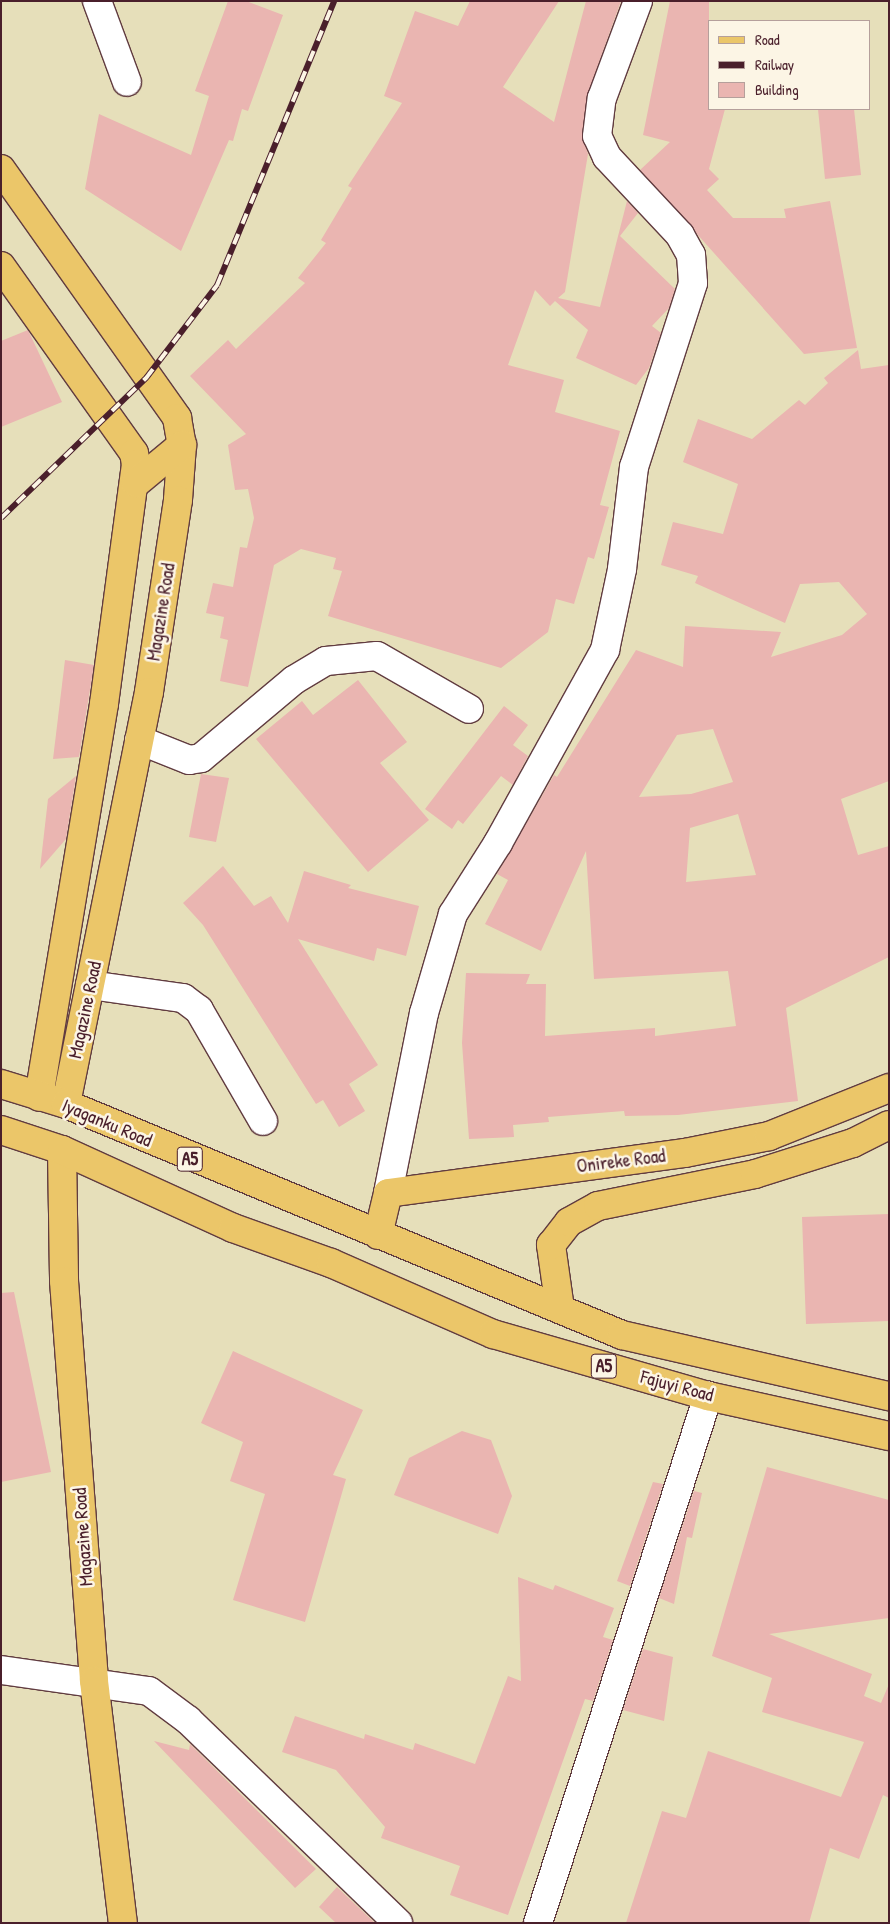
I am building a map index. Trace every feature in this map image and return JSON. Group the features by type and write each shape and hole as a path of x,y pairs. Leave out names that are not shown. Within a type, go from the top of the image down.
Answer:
{"main road":[{"name":"Magazine Road","path":"1,169 177,418 182,445 178,500 139,740 66,1104"},
{"name":"Magazine Road","path":"1,266 134,454 136,483 39,1097"},
{"path":"136,483 182,445"},
{"name":"Iyaganku Road","path":"1,1084 66,1104 378,1235"},
{"name":"Onireke Road","path":"388,1193 685,1153 769,1136 889,1088"},
{"name":"Onireke Road","path":"560,1310 551,1245 569,1222 598,1206 755,1174 853,1143 889,1125"},
{"name":"A5","path":"1,1130 62,1150"},
{"name":"Magazine Road","path":"62,1150 64,1281 94,1681 124,1923"},
{"name":"Fajuyi Road","path":"62,1150 233,1228 331,1263 493,1334 708,1396 889,1436"},
{"path":"378,1235 388,1193"},
{"name":"Fajuyi Road","path":"378,1235 622,1335 889,1396"}],"street":[{"path":"97,1 127,82"},
{"path":"388,1193 424,1013 453,914 498,843 605,650 622,569 634,467 693,283 691,255 680,235 606,156 597,136 602,98 638,1"},
{"path":"139,740 189,760 201,758 294,680 326,661 377,656 469,709"},
{"path":"90,985 183,998 199,1010 263,1121"},
{"path":"538,1923 708,1396"},
{"path":"1,1670 94,1681 148,1691 188,1720 398,1923"}],"building":[{"path":"228,1 246,1 283,15 248,111 242,109 233,141 229,140 181,251 85,189 99,114 191,155 209,96 195,91"},
{"path":"470,1 559,1 503,87 554,122 586,1 621,1 587,96 582,134 588,154 565,292 558,298 600,307 627,201 638,213 620,236 675,289 669,308 652,326 661,333 649,368 636,385 576,358 588,330 555,301 550,306 535,290 508,365 564,380 555,412 620,431 600,505 609,507 594,559 588,557 574,604 556,599 548,632 501,668 328,616 342,571 333,569 336,558 301,549 274,565 248,687 220,681 228,640 220,638 224,617 206,613 213,583 233,587 240,547 247,548 254,518 248,489 235,490 228,445 246,434 190,376 228,340 236,349 305,283 298,278 326,243 321,240 352,188 348,186 402,103 384,96 415,11 458,26"},
{"path":"670,1 709,1 708,110 725,110 709,169 719,179 707,190 733,218 786,218 784,209 830,201 857,348 804,354 640,170 670,142 643,135"},
{"path":"818,110 854,110 861,175 825,179"},
{"path":"28,330 62,402 1,427 1,341"},
{"path":"858,350 861,369 889,365 889,781 841,799 858,855 889,846 889,957 786,1008 798,1101 678,1115 625,1116 624,1111 548,1117 549,1122 513,1125 514,1137 469,1139 462,1043 466,973 530,974 526,984 546,984 545,1036 655,1028 655,1036 736,1026 728,971 594,979 586,851 541,951 485,924 508,880 497,874 554,775 557,777 636,650 683,667 685,626 781,632 771,657 842,635 867,614 839,582 800,584 785,623 695,583 698,576 661,565 673,522 723,534 738,484 683,462 698,419 752,439 799,400 805,405 828,383 824,378","holes":["713,729 733,782 691,794 639,797 677,735","738,814 756,875 686,882 690,828"]},
{"path":"65,660 94,665 79,757 53,759"},
{"path":"358,680 407,742 380,763 429,820 368,872 256,739 302,701 313,715"},
{"path":"504,706 528,725 513,745 528,756 513,785 501,776 463,824 458,820 452,829 425,809"},
{"path":"201,774 229,778 216,842 189,837"},
{"path":"76,776 66,839 40,869 48,799"},
{"path":"223,866 254,906 271,896 288,923 304,871 351,885 348,888 419,906 406,956 377,948 374,961 298,939 378,1065 349,1084 365,1111 339,1127 323,1100 316,1104 203,925 183,903"},
{"path":"889,1214 889,1321 806,1324 802,1217"},
{"path":"14,1292 51,1472 1,1482 1,1293"},
{"path":"233,1351 363,1410 333,1475 346,1479 305,1622 233,1600 265,1494 230,1481 243,1442 201,1423"},
{"path":"462,1431 491,1440 512,1496 498,1534 394,1495 409,1458"},
{"path":"767,1467 889,1500 889,1618 769,1634 872,1674 864,1696 881,1703 889,1684 889,1798 883,1795 859,1859 830,1848 809,1923 626,1923 662,1811 686,1818 708,1751 841,1797 864,1742 762,1712 772,1678 712,1656"},
{"path":"653,1482 663,1484 630,1586 617,1581"},
{"path":"694,1491 702,1493 692,1538 687,1537 674,1604 659,1598"},
{"path":"518,1577 553,1590 555,1585 614,1608 603,1637 613,1640 593,1701 585,1699 508,1915 450,1895 460,1866 381,1838 385,1827 336,1770 282,1752 295,1716 364,1739 365,1734 413,1750 415,1743 475,1764 508,1676 521,1681"},
{"path":"643,1649 673,1657 664,1721 623,1710"},
{"path":"154,1741 189,1750 190,1744 316,1869 295,1888"},
{"path":"337,1887 375,1923 336,1923 319,1907"}],"railway":[{"path":"1,518 146,378 217,285 334,1"}]}
